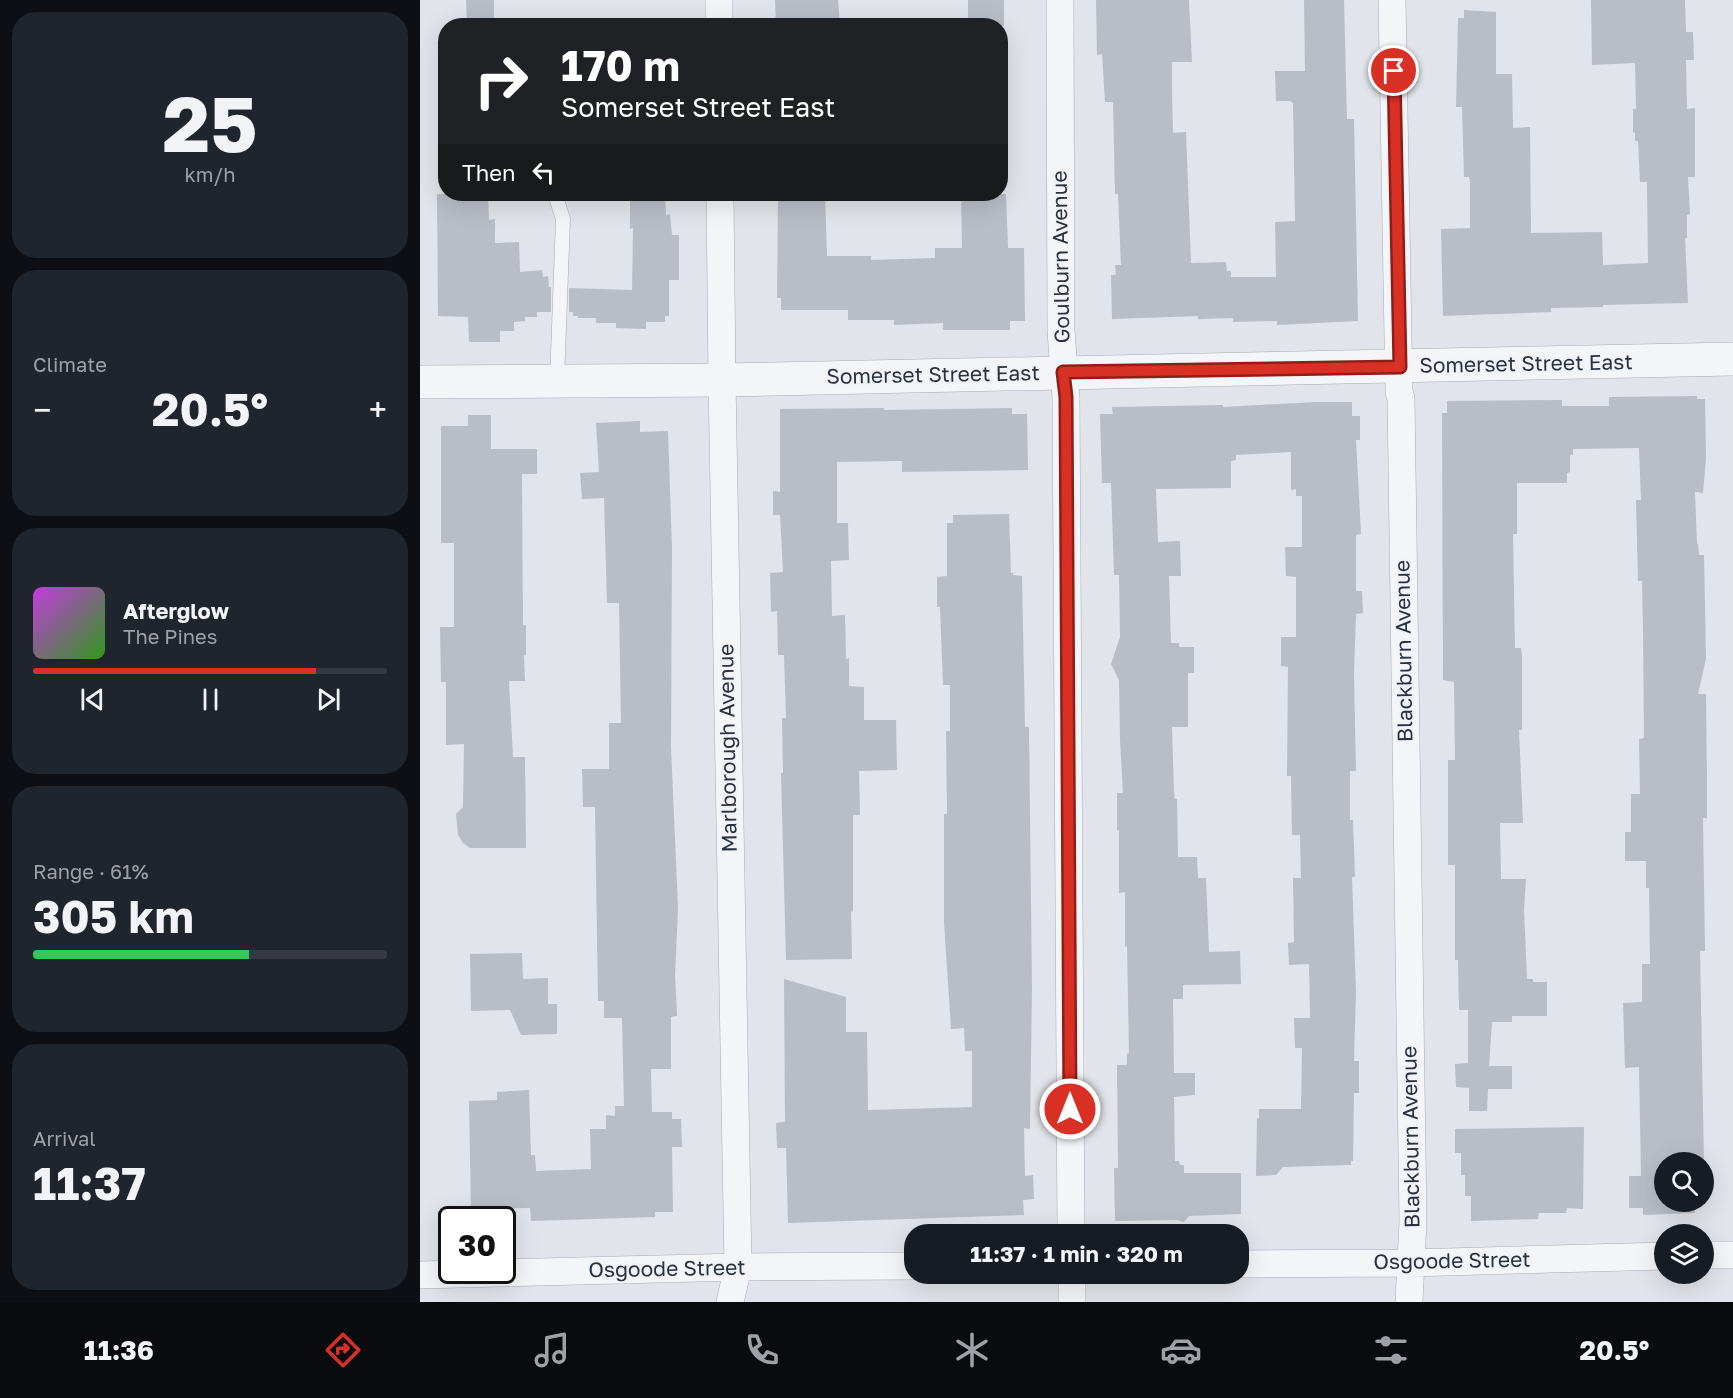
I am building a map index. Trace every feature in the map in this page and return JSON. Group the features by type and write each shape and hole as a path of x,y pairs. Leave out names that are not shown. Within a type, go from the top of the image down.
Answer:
{"street":[{"path":"719,0 719,18"},
{"name":"Goulburn Avenue","path":"1060,0 1061,319 1066,397 1071,1224"},
{"name":"Blackburn Avenue","path":"1392,0 1413,1228 1409,1302"},
{"name":"Marlborough Avenue","path":"720,201 738,1267 730,1302"},
{"name":"Somerset Street East","path":"420,382 722,380 1733,359"},
{"path":"1714,1255 1733,1255"},
{"name":"Osgoode Street","path":"1249,1264 1410,1263 1654,1256"},
{"name":"Osgoode Street","path":"420,1275 738,1267 904,1266"},
{"path":"1072,1284 1072,1302"}],"lane":[{"path":"557,381 564,219 558,201"}],"building":[{"path":"466,0 494,0 494,18 467,18"},
{"path":"775,0 838,0 839,18 776,18"},
{"path":"968,0 1004,0 1004,18 968,18"},
{"path":"1096,0 1189,0 1192,62 1172,62 1172,91 1173,133 1186,132 1191,263 1226,262 1227,271 1231,271 1231,277 1276,277 1275,222 1295,221 1293,103 1276,101 1275,71 1305,71 1304,0 1344,0 1347,119 1354,119 1358,321 1277,325 1277,321 1233,322 1233,318 1198,319 1198,316 1112,319 1111,275 1116,275 1115,265 1121,265 1118,194 1115,194 1113,102 1105,102 1102,54 1097,55"},
{"path":"1591,0 1685,0 1686,32 1693,32 1694,60 1686,60 1687,109 1695,108 1695,177 1688,177 1690,214 1687,215 1687,238 1685,238 1688,303 1603,305 1603,307 1551,308 1551,312 1443,316 1441,229 1470,228 1470,182 1469,177 1464,177 1462,107 1456,107 1458,18 1464,18 1464,10 1496,12 1496,74 1512,74 1513,128 1530,127 1531,233 1602,232 1603,265 1648,263 1647,182 1640,182 1638,141 1635,141 1633,132 1633,109 1636,109 1635,63 1592,65"},
{"path":"437,194 438,201 488,201 489,220 495,219 495,243 519,242 520,272 542,270 543,277 548,276 549,287 551,287 551,312 537,312 537,317 525,317 525,321 514,322 514,331 500,331 500,342 469,342 468,317 438,316"},
{"path":"630,201 665,201 666,215 670,214 672,235 679,235 679,280 669,280 669,316 665,316 665,322 646,322 646,329 616,328 616,323 596,323 596,318 573,316 573,312 569,312 569,288 632,290 633,228 630,229"},
{"path":"778,201 825,201 827,256 871,256 871,260 935,258 935,248 962,248 961,201 1006,201 1008,248 1024,248 1025,321 1010,321 1010,330 943,330 943,323 894,325 894,320 848,320 848,310 781,310 781,298 777,298"},
{"path":"1697,396 1697,399 1705,399 1706,458 1703,493 1695,492 1697,544 1699,555 1704,555 1706,659 1698,694 1706,694 1707,818 1703,818 1705,951 1700,951 1704,1152 1654,1152 1654,1212 1695,1213 1643,1215 1643,1208 1629,1208 1629,1176 1641,1176 1639,1067 1625,1068 1623,1003 1642,1002 1642,964 1650,964 1649,888 1646,888 1646,861 1625,861 1625,832 1631,832 1631,794 1640,794 1639,739 1644,738 1642,581 1638,581 1636,500 1641,500 1639,448 1573,449 1573,455 1570,455 1570,472 1567,473 1567,483 1517,483 1517,534 1513,534 1515,648 1521,648 1522,656 1522,730 1519,730 1523,823 1500,823 1501,879 1526,879 1524,910 1527,979 1533,979 1533,982 1547,982 1547,1016 1512,1016 1512,1022 1492,1022 1489,1066 1512,1066 1512,1089 1488,1089 1487,1111 1469,1111 1469,1088 1456,1087 1455,1064 1468,1063 1468,1010 1459,1010 1458,960 1455,960 1455,865 1448,865 1448,760 1455,760 1454,682 1443,680 1442,413 1447,413 1447,401 1562,400 1562,406 1609,406 1609,397"},
{"path":"1352,402 1352,416 1360,416 1360,440 1356,440 1361,534 1356,535 1356,591 1362,591 1363,613 1356,614 1354,674 1356,771 1350,771 1350,820 1353,820 1355,877 1352,877 1356,993 1354,1061 1359,1061 1359,1093 1354,1093 1353,1161 1351,1165 1283,1167 1276,1175 1256,1176 1259,1109 1301,1109 1302,1048 1295,1048 1294,1018 1310,1018 1309,964 1289,965 1288,943 1294,942 1293,878 1301,878 1300,835 1292,835 1291,776 1287,776 1288,667 1281,666 1281,637 1296,637 1296,577 1286,576 1285,547 1302,547 1302,496 1296,496 1296,489 1291,490 1291,452 1236,455 1236,460 1231,461 1231,488 1156,489 1158,542 1180,541 1181,576 1169,576 1171,643 1179,643 1179,647 1194,647 1194,673 1188,673 1188,727 1172,727 1178,857 1197,857 1198,878 1206,878 1209,952 1240,951 1241,984 1183,985 1183,999 1173,999 1174,1073 1195,1073 1195,1095 1174,1097 1175,1161 1184,1165 1184,1173 1241,1173 1241,1214 1189,1216 1184,1222 1177,1220 1115,1221 1114,1168 1118,1168 1117,1065 1127,1065 1127,1054 1129,1053 1125,892 1119,893 1119,830 1117,830 1117,793 1123,793 1119,680 1111,664 1120,637 1119,575 1114,575 1111,483 1102,483 1100,414 1113,414 1112,407 1223,405 1223,407"},
{"path":"884,408 884,410 1012,408 1012,414 1027,414 1028,470 902,472 902,461 837,462 837,523 848,523 849,560 831,561 832,616 845,615 849,686 864,687 864,720 896,720 897,770 859,771 860,815 853,815 852,959 786,960 781,773 783,773 782,718 786,718 784,655 778,655 777,611 771,612 770,573 783,572 780,515 773,515 773,491 780,492 780,409"},
{"path":"468,415 491,415 491,449 537,449 537,474 522,474 523,625 526,625 525,681 509,681 513,757 525,757 526,848 470,848 458,835 456,814 463,807 464,744 446,745 446,682 441,682 440,627 454,627 454,543 441,543 441,426 468,426"},
{"path":"640,421 640,432 668,431 672,548 671,747 678,908 675,976 677,1016 671,1017 671,1069 651,1069 652,1112 672,1112 672,1119 681,1119 682,1147 672,1147 673,1212 655,1212 655,1217 531,1221 530,1208 471,1206 469,1101 497,1100 497,1092 529,1090 531,1155 535,1155 536,1171 591,1169 590,1129 606,1129 606,1115 615,1116 615,1106 624,1106 622,1018 604,1018 604,1001 598,1001 595,807 583,807 582,769 609,769 609,723 621,723 619,603 607,603 604,498 582,499 580,473 599,472 596,423"},
{"path":"1009,514 1011,573 1022,576 1025,727 1029,727 1032,988 1030,1129 1024,1128 1025,1176 1033,1175 1034,1199 1023,1200 1024,1215 788,1223 786,1148 777,1148 776,1123 785,1122 784,979 846,997 846,1032 867,1032 868,1110 972,1107 972,1051 965,1051 964,1028 951,1029 944,922 944,814 947,814 946,731 950,731 950,685 943,685 937,577 947,576 947,523 953,523 953,515"},
{"path":"522,953 523,979 548,978 548,1004 557,1004 557,1034 521,1035 510,1010 471,1011 470,954"},
{"path":"1584,1127 1583,1209 1567,1208 1566,1213 1539,1213 1538,1219 1471,1221 1471,1196 1465,1196 1465,1175 1461,1175 1461,1153 1455,1153 1455,1129"}],"route":[{"path":"1070,1109 1066,397 1063,372 1400,367 1394,71"}]}
